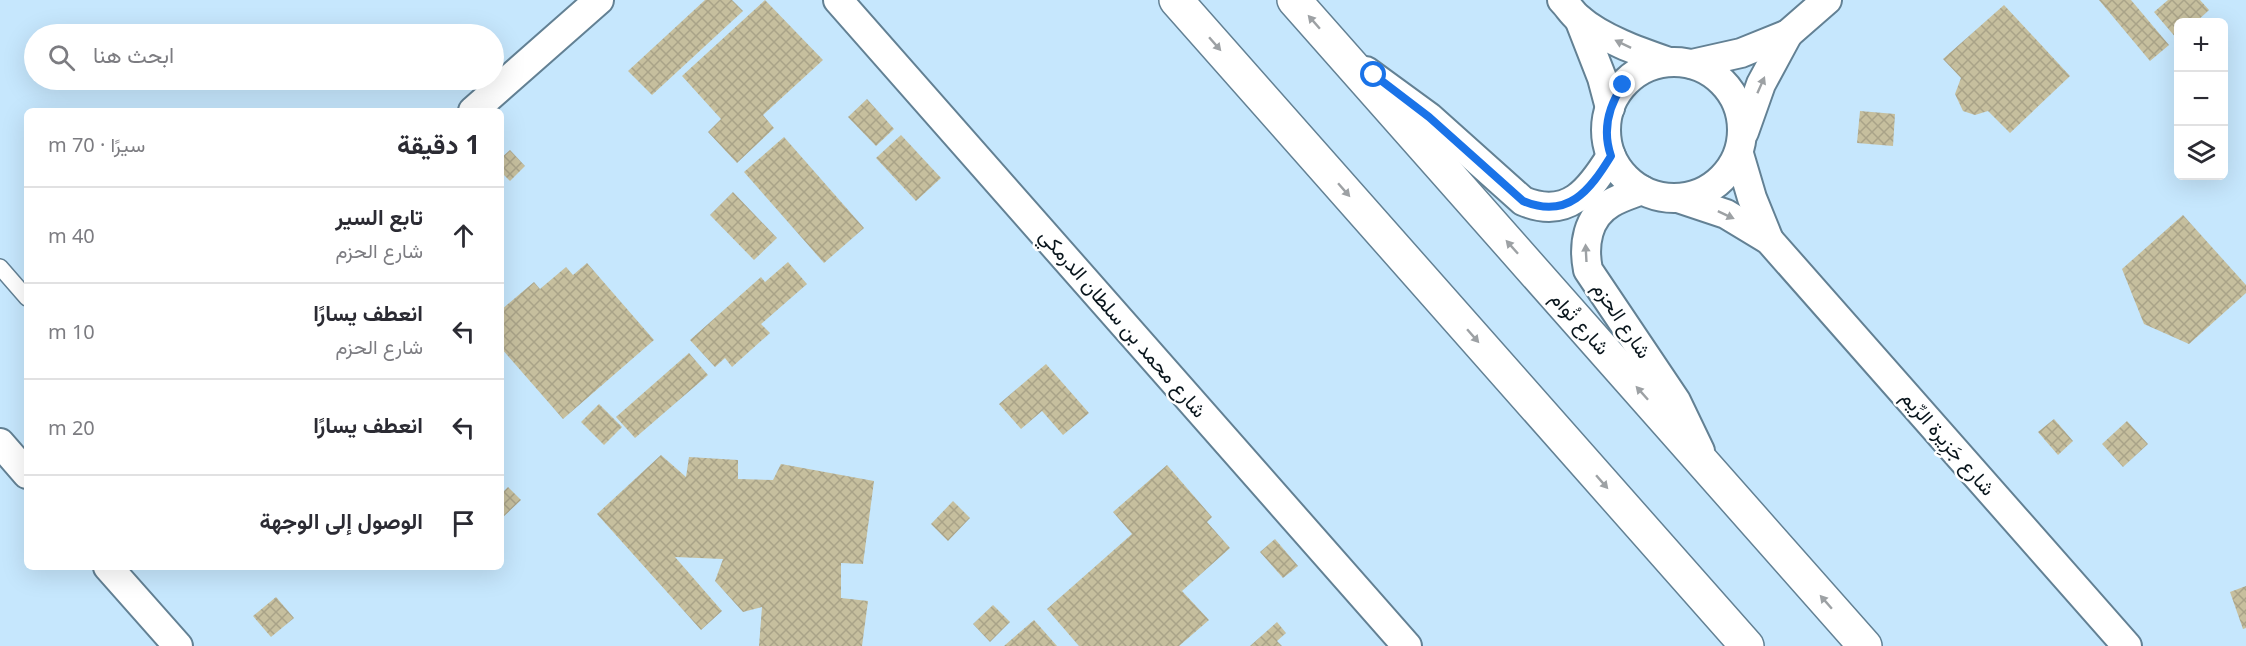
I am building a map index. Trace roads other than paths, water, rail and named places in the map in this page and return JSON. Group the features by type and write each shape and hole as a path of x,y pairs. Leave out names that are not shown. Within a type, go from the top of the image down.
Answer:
{"main road":[{"path":"1176,0 1747,646"},
{"name":"شارع تُوام","path":"1294,0 1865,646"}],"street":[{"path":"504,84 599,0"},
{"name":"شارع محمد بن سلطان الدرمكي","path":"838,0 1407,646"},
{"path":"1610,108 1623,85 1633,76 1656,64 1681,63 1741,53 1788,33 1827,0"},
{"path":"1571,9 1602,78 1610,108 1607,137 1611,156 1627,179 1642,190 1660,196 1678,198 1691,196 1715,184 1725,176 1740,147 1761,84 1788,33"},
{"path":"1571,9 1638,51 1712,72 1728,88 1739,107 1743,129 1740,147"},
{"path":"1345,57 1411,102 1455,139 1508,189 1523,201 1535,206 1561,205 1579,197 1596,181 1611,156"},
{"path":"476,108 497,90"},
{"name":"شارع جَزِيرة الرِّيم","path":"1740,147 1756,209 1769,240"},
{"name":"شارع الحزم","path":"1642,190 1611,203 1594,220 1586,236 1584,254 1588,270 1676,401 1707,466"},
{"name":"شارع جَزِيرة الرِّيم","path":"1678,198 1726,214 1769,240 2127,646"},
{"path":"0,443 24,471"},
{"path":"111,570 178,646"}],"lane":[{"path":"0,267 24,295"}]}
